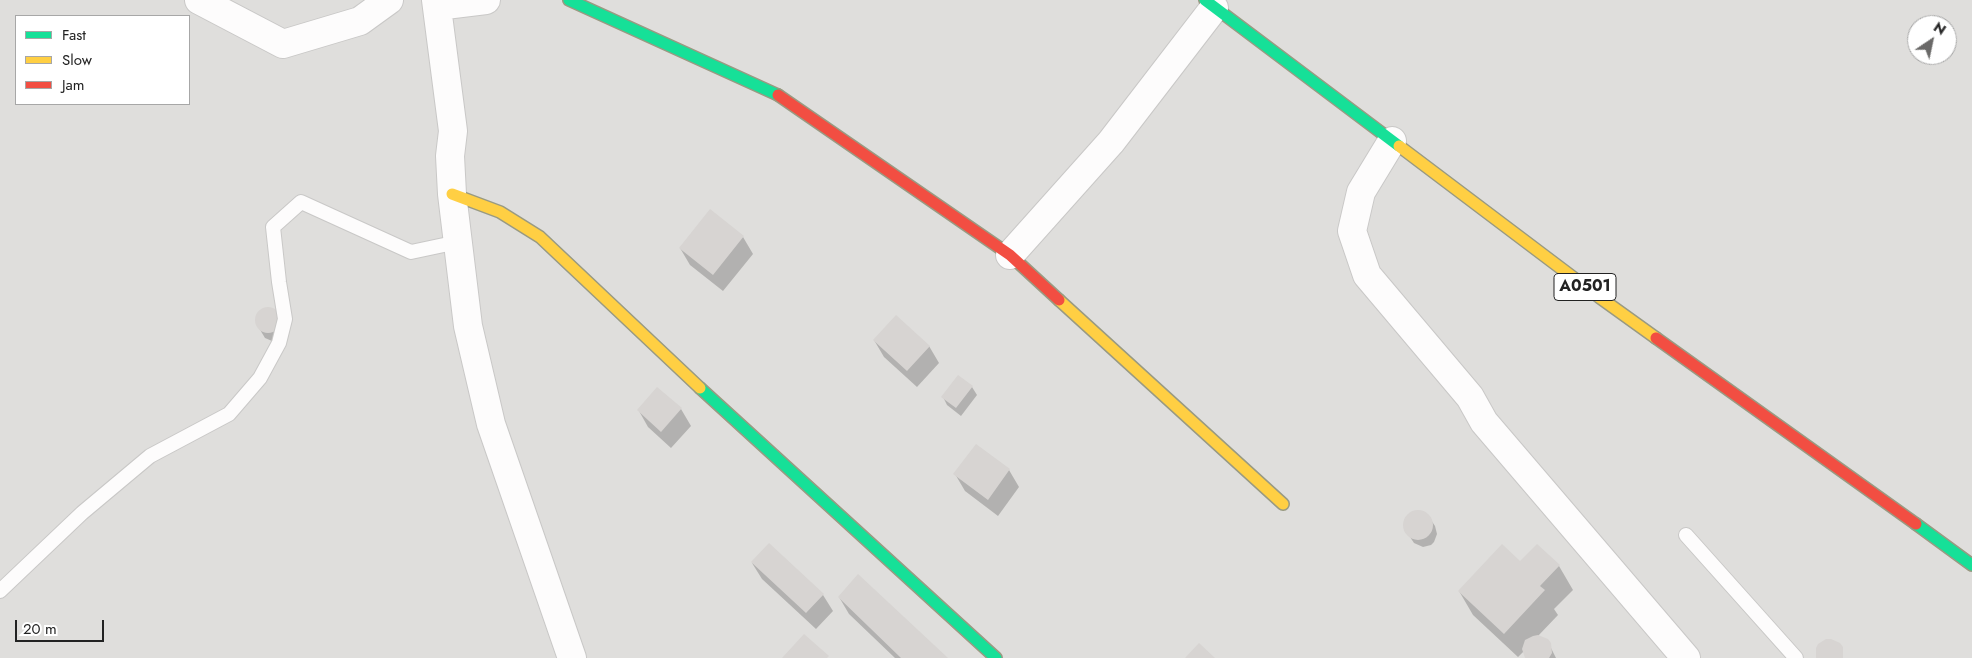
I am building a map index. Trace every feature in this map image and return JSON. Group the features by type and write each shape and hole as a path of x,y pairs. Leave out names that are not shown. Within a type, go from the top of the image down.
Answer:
{"main road":[{"path":"569,0 780,96 1010,255 1283,504"},
{"name":"A0501","path":"1209,4 1599,297 1882,498 1972,565"},
{"path":"452,194 500,212 540,237 720,407 996,658"}],"street":[{"path":"199,0 283,44 360,21 389,0"},
{"path":"486,0 436,3 452,131 450,156 452,194 468,326 491,424 572,658"},
{"path":"1010,255 1110,142 1209,4"},
{"path":"1392,141 1361,192 1352,231 1367,276 1470,398 1484,422 1686,658"}],"lane":[{"path":"0,591 82,513 150,456 229,414 260,378 279,343 286,319 279,282 273,227 301,202 411,252 458,242"},
{"path":"1686,535 1796,658"}],"shaded area":[{"path":"0,0 1972,0 1972,658 0,658"}],"building":[{"path":"710,209 744,236 713,275 679,248"},
{"path":"268,307 277,311 281,320 277,329 268,333 259,329 255,320 259,311"},
{"path":"896,315 930,346 907,371 873,340"},
{"path":"958,375 973,386 956,408 941,397"},
{"path":"657,387 682,408 661,432 637,410"},
{"path":"976,444 1010,469 988,500 953,474"},
{"path":"1418,510 1424,511 1432,519 1432,531 1424,539 1418,540 1412,539 1404,531 1403,525 1404,519 1412,511"},
{"path":"769,543 824,594 806,613 751,562"},
{"path":"1502,544 1520,561 1537,544 1560,565 1540,586 1545,590 1504,634 1458,591"},
{"path":"858,574 948,658 901,658 838,597"},
{"path":"804,634 829,656 827,658 782,658"},
{"path":"1538,635 1548,639 1551,643 1552,653 1549,658 1525,658 1522,649 1525,640"},
{"path":"1826,639 1840,643 1843,647 1843,658 1816,658 1818,644"},
{"path":"1199,643 1215,658 1185,658"}],"traffic: fast":[{"path":"569,0 778,95"},
{"path":"1205,0 1399,146"},
{"path":"700,388 996,658"},
{"path":"1916,524 1972,565"}],"traffic: slow":[{"path":"1399,146 1656,338"},
{"path":"452,194 500,212 540,237 700,388"},
{"path":"1059,300 1283,504"}],"traffic: jam":[{"path":"778,95 1010,255 1059,300"},
{"path":"1656,338 1916,524"}]}
